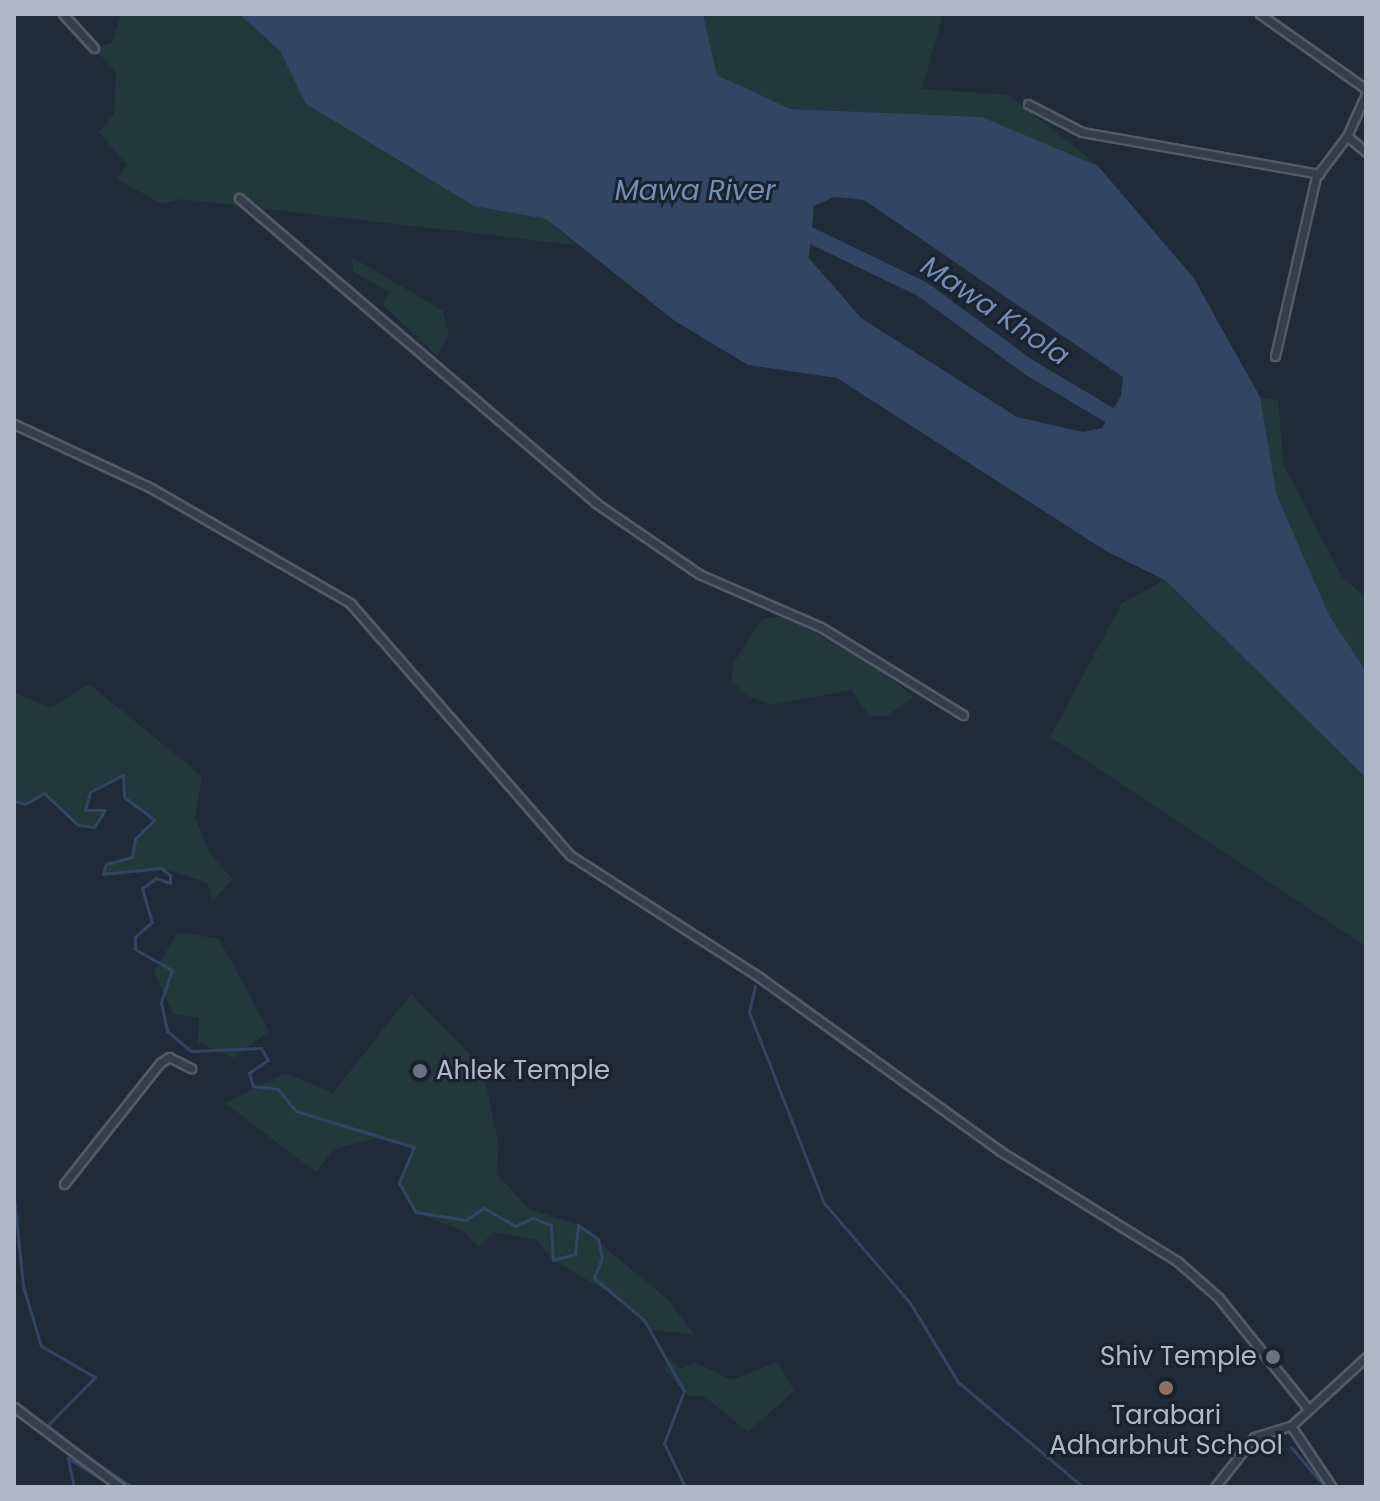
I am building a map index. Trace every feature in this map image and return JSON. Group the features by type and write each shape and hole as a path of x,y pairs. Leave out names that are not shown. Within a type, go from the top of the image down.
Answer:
{"street":[{"path":"63,14 94,48"},
{"path":"1260,14 1366,92 1347,136 1319,174 1275,356"},
{"path":"1028,104 1082,132 1319,174"},
{"path":"1347,136 1366,152"},
{"path":"239,198 596,503 699,574 821,627 963,715"},
{"path":"14,424 151,488 350,603 570,855 812,1013 1000,1151 1177,1261 1218,1297 1306,1406"},
{"path":"64,1184 160,1063 169,1057 191,1068"},
{"path":"1215,1487 1254,1437 1291,1426 1306,1406 1366,1357"},
{"path":"14,1407 120,1487"},
{"path":"1291,1426 1332,1487"}],"green space":[{"path":"121,14 239,14 280,51 306,104 474,206 546,219 576,245 182,199 162,204 117,179 127,165 99,132 114,114 116,72 94,48 112,43"},
{"path":"703,14 943,14 922,89 1009,95 1098,166 982,117 791,109 717,75"},
{"path":"352,257 443,311 449,334 437,356 382,304 390,293 353,271"},
{"path":"1260,397 1278,401 1284,466 1342,577 1366,598 1366,671 1330,617 1277,496"},
{"path":"1165,580 1366,778 1366,946 1050,737 1122,603"},
{"path":"784,616 871,664 914,697 886,716 870,716 851,690 772,705 747,696 731,680 733,664 762,619"},
{"path":"89,684 202,776 195,817 210,854 233,879 212,902 208,883 161,868 103,874 106,864 132,857 135,839 154,820 124,797 123,776 90,792 86,809 105,810 94,827 78,825 44,793 25,804 14,801 14,693 51,708"},
{"path":"178,932 219,939 269,1031 233,1058 198,1042 199,1018 173,1014 154,971"},
{"path":"411,994 482,1067 499,1146 496,1173 529,1209 578,1225 667,1299 694,1334 650,1330 617,1297 553,1260 537,1240 494,1232 478,1247 465,1232 416,1212 399,1183 414,1147 381,1137 334,1149 316,1172 225,1103 285,1073 333,1093"},
{"path":"670,1358 680,1369 696,1363 731,1380 778,1362 794,1391 748,1432 704,1396 689,1396 664,1369"}],"water":[{"name":"Mawa River","path":"239,14 703,14 717,75 791,109 982,117 1098,166 1193,277 1260,397 1277,496 1330,617 1366,671 1366,778 1165,580 1106,551 837,378 748,365 675,321 546,219 474,206 306,104 280,51","holes":["834,197 864,200 1123,377 1121,396 1102,428 1083,432 1017,417 861,318 809,258 814,206"]}],"waterway":[{"name":"Mawa Khola","path":"791,226 922,289 1030,368 1128,426"},
{"path":"14,801 25,804 44,793 78,825 94,827 105,810 85,810 90,792 123,775 124,797 154,820 135,839 132,857 106,864 103,874 161,868 170,875 170,883 156,878 142,888 152,922 135,937 135,949 172,970 161,1002 167,1031 191,1051 261,1048 268,1060 249,1073 253,1086 278,1089 296,1111 414,1147 399,1183 416,1212 466,1220 484,1208 515,1226 533,1218 551,1225 553,1260 575,1254 578,1225 598,1239 602,1258 594,1278 644,1320 684,1391 664,1443 685,1487"},
{"path":"755,986 749,1012 824,1203 910,1303 958,1382 1083,1487"},
{"path":"14,1197 23,1286 41,1346 95,1377 46,1427"},
{"path":"14,1402 39,1422"},
{"path":"1291,1447 1325,1487"},
{"path":"74,1448 132,1487"},
{"path":"68,1458 114,1487"},
{"path":"68,1459 74,1487"}],"place":[{"name":"Ahlek Temple","path":"420,1071"},
{"name":"Shiv Temple","path":"1273,1357"},
{"name":"Tarabari Adharbhut School","path":"1166,1388"}]}
